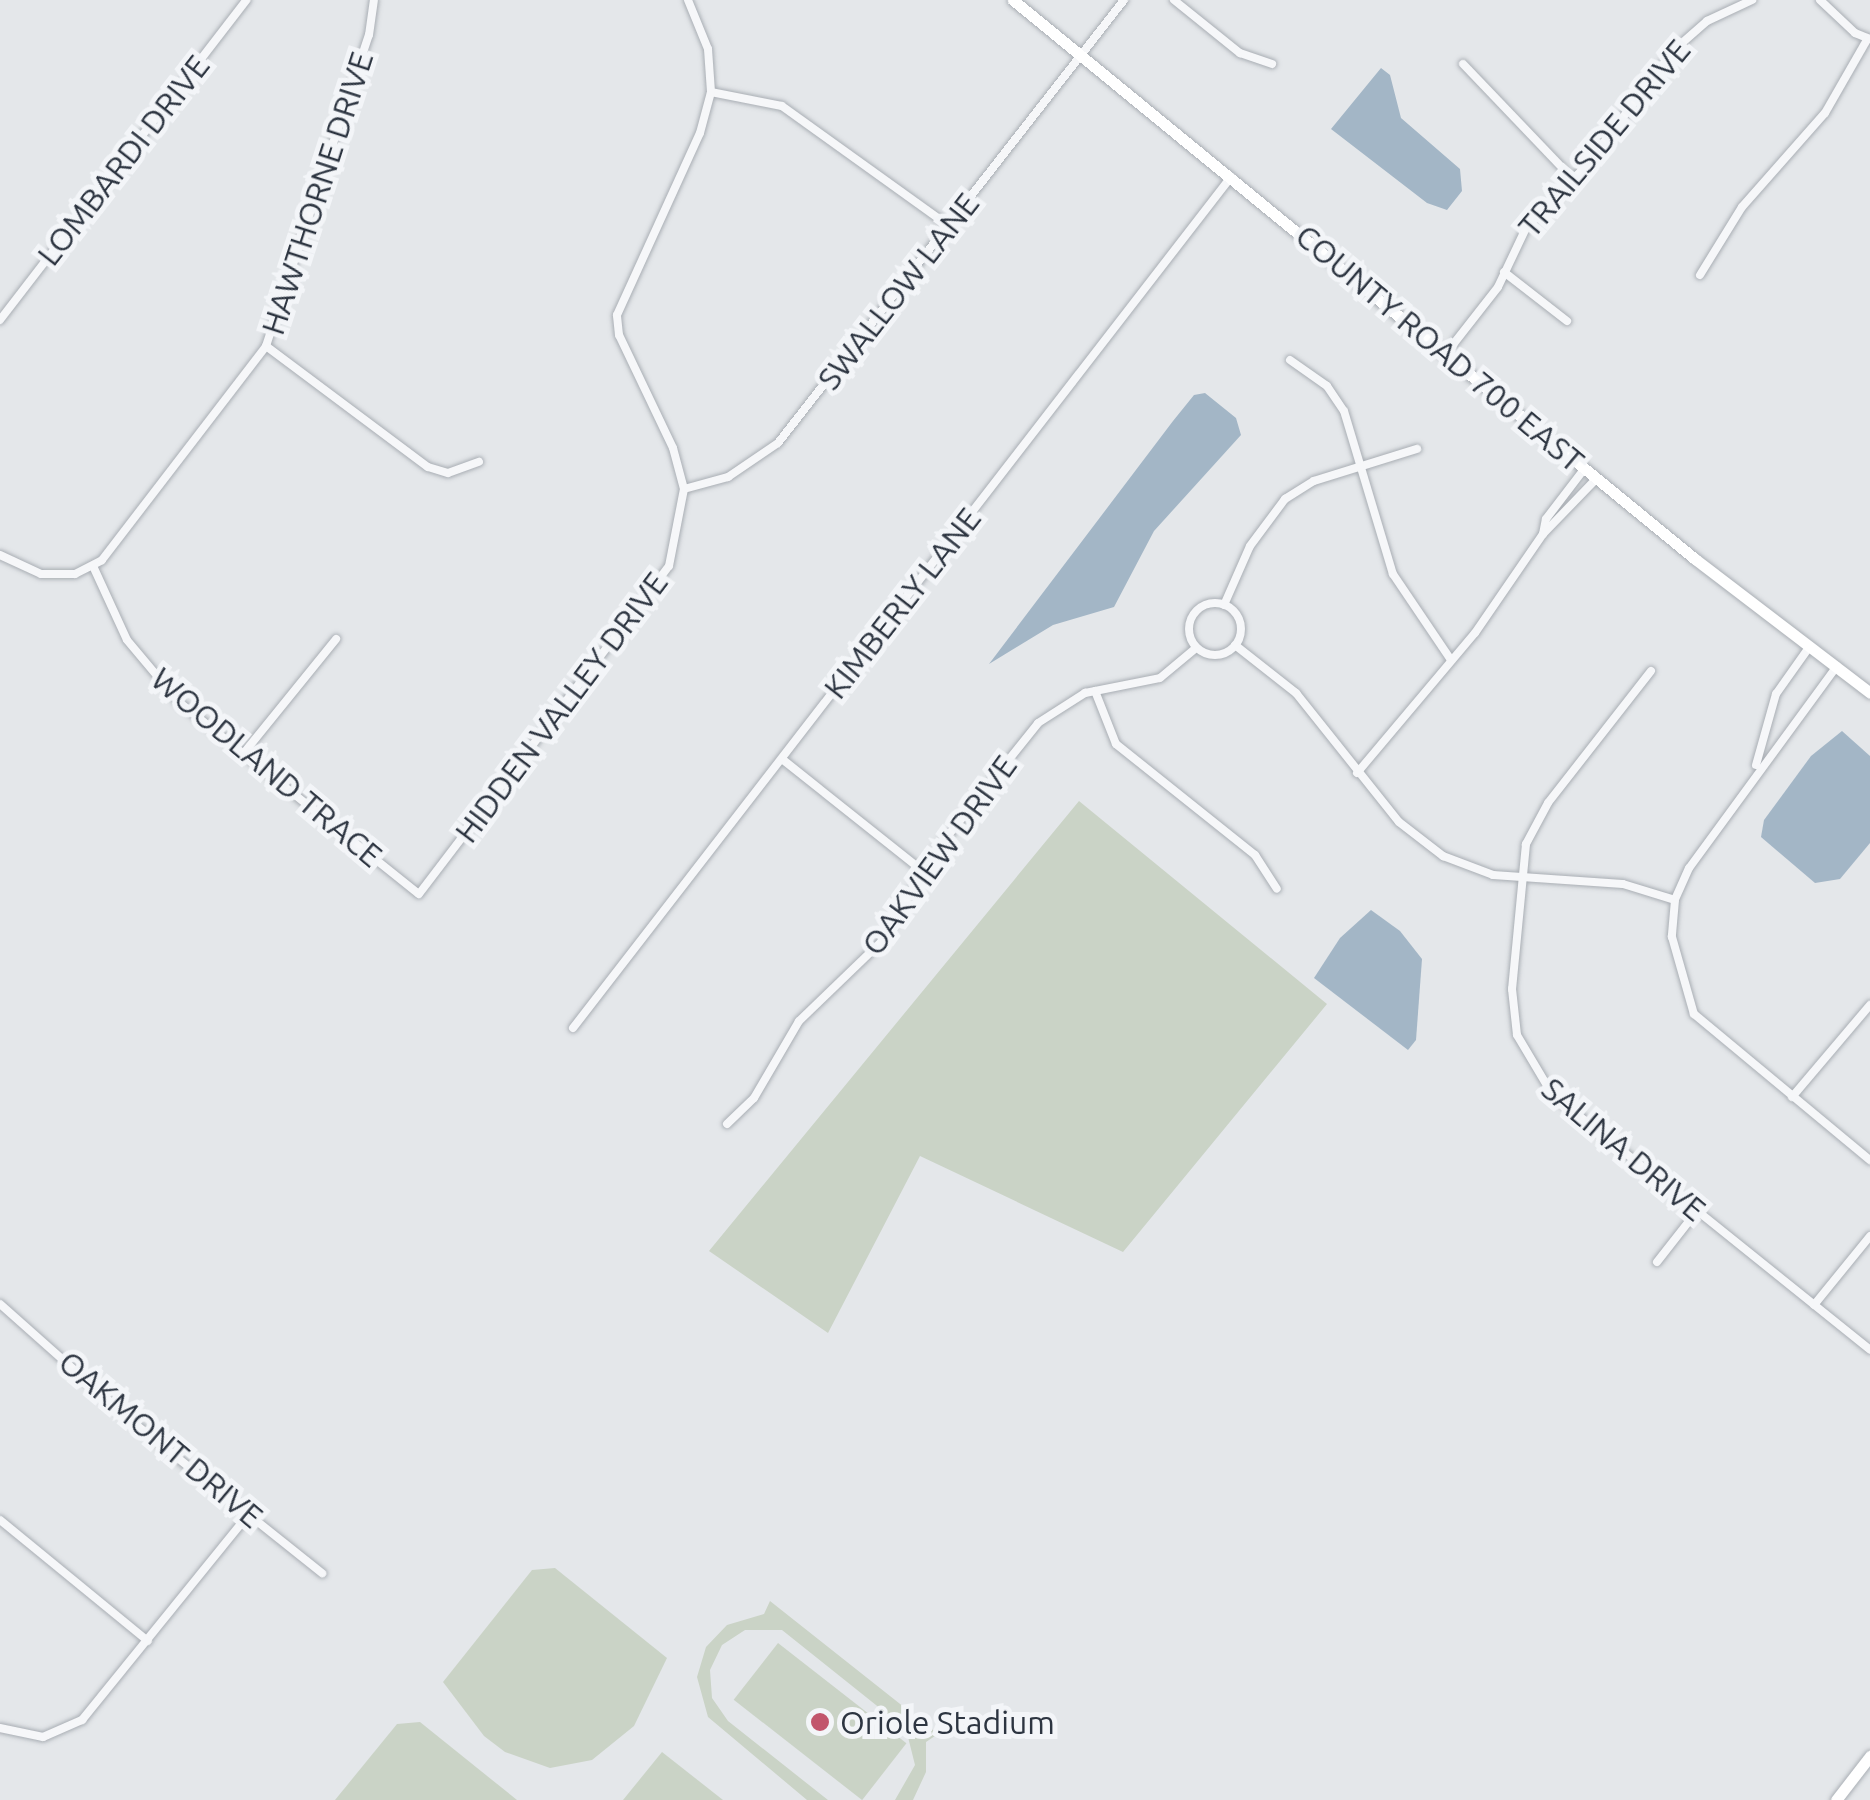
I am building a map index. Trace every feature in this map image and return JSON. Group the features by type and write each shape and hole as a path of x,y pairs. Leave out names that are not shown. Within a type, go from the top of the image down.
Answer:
{"main road":[{"name":"COUNTY ROAD 700 EAST","path":"1013,0 1448,351 1596,478 1870,693"},
{"path":"1836,1800 1870,1756"}],"street":[{"name":"LOMBARDI DRIVE","path":"0,320 246,0"},
{"name":"HAWTHORNE DRIVE","path":"93,566 266,346 369,35 374,0"},
{"name":"HIDDEN VALLEY DRIVE","path":"451,853 652,594 669,566 684,489 673,448 619,336 616,314 700,133 711,92 708,50 688,0"},
{"name":"SWALLOW LANE","path":"684,489 728,477 778,443 1124,0"},
{"path":"1174,0 1240,53 1272,64"},
{"name":"TRAILSIDE DRIVE","path":"1448,351 1504,272 1526,228 1573,179 1674,50 1707,21 1752,0"},
{"path":"1700,275 1742,207 1825,112 1869,38 1820,0"},
{"path":"1463,64 1573,179"},
{"path":"711,92 788,109 948,226"},
{"name":"KIMBERLY LANE","path":"574,1028 1232,177"},
{"path":"1504,272 1567,321"},
{"path":"266,346 428,466 448,473 479,462"},
{"path":"1290,360 1333,393 1355,435 1401,593 1451,660"},
{"path":"1224,604 1259,530 1285,499 1314,482 1417,449"},
{"path":"1543,534 1546,519 1585,468"},
{"path":"1358,773 1451,660 1543,534 1596,478"},
{"path":"0,555 41,574 93,566"},
{"name":"WOODLAND TRACE","path":"93,566 142,662 243,754 419,894 451,853"},
{"path":"1206,604 1224,604 1240,622 1235,646 1220,655 1196,648 1188,632 1192,615 1206,604"},
{"path":"243,754 336,639"},
{"path":"1235,646 1296,693 1399,822 1444,856 1480,872 1623,884 1675,900"},
{"path":"1755,770 1776,694 1810,646"},
{"name":"OAKVIEW DRIVE","path":"727,1124 754,1098 800,1022 881,942 923,871 1038,724 1057,706 1095,691 1160,678 1196,648"},
{"path":"1837,666 1755,770 1689,868 1675,900 1674,950 1694,1014 1870,1160"},
{"name":"SALINA DRIVE","path":"1651,671 1542,812 1519,878 1512,1001 1525,1057 1552,1094 1870,1350"},
{"path":"1095,691 1116,744 1255,855 1277,889"},
{"path":"782,758 923,871"},
{"path":"1792,1097 1870,1005"},
{"path":"1656,1262 1697,1211"},
{"path":"1814,1305 1870,1236"},
{"name":"OAKMONT DRIVE","path":"0,1304 322,1573"},
{"path":"0,1728 43,1737 82,1720 249,1514"},
{"path":"0,1520 148,1641"}],"shaded area":[{"path":"1079,801 1327,1004 1123,1252 920,1156 828,1333 709,1251"},
{"path":"555,1568 667,1658 634,1726 592,1760 550,1768 505,1752 484,1736 443,1682 532,1570"},
{"path":"770,1601 938,1734 926,1742 926,1772 913,1800 895,1800 915,1765 906,1729 782,1630 745,1630 722,1645 710,1670 712,1698 728,1721 828,1800 807,1800 708,1717 697,1677 706,1647 727,1625 764,1614"},
{"name":"Oriole Stadium","path":"778,1643 906,1743 862,1800 734,1700"},
{"path":"420,1722 517,1800 335,1800 397,1724"},
{"path":"662,1752 723,1800 623,1800"}],"water":[{"path":"1381,68 1390,75 1401,118 1460,169 1462,191 1447,210 1427,203 1331,129"},
{"path":"1205,393 1236,418 1241,435 1154,531 1114,607 1053,625 989,664 1173,421 1194,395"},
{"path":"1842,731 1870,756 1870,843 1840,879 1815,883 1761,837 1764,820 1811,756"},
{"path":"1371,910 1400,931 1422,959 1416,1040 1408,1050 1314,978 1340,938"}],"place":[{"name":"Oriole Stadium","path":"820,1722"}]}
